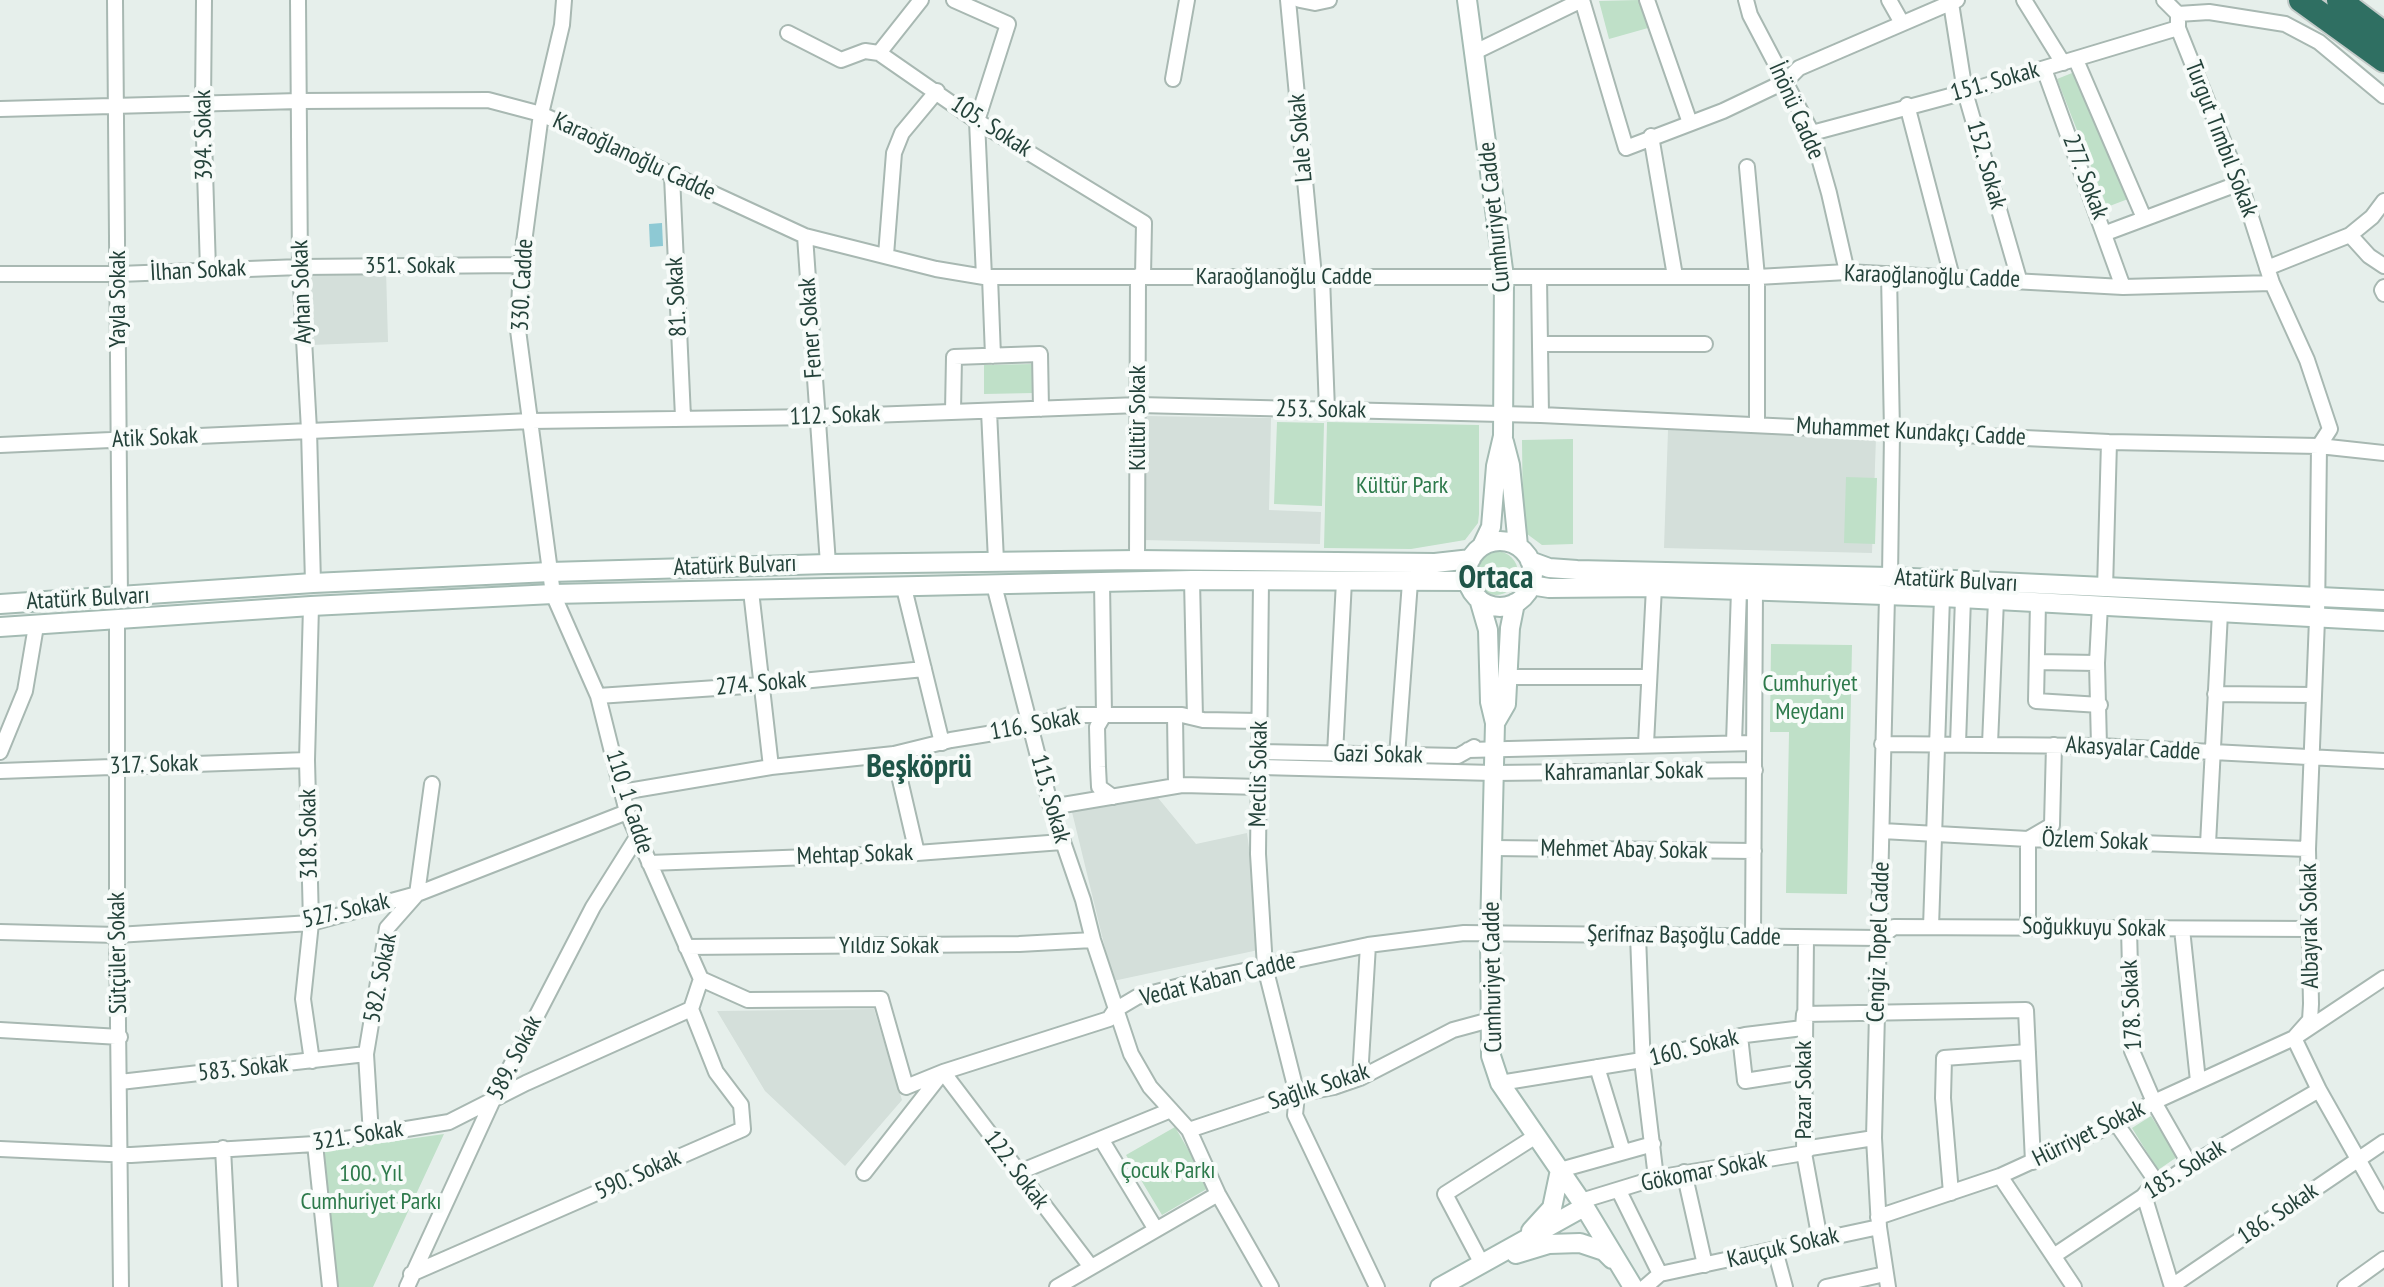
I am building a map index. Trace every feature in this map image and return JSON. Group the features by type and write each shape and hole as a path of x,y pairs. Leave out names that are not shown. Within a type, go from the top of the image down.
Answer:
{"highway":[{"path":"2301,0 2384,60"},
{"path":"2339,0 2384,34"}],"main road":[{"name":"Cumhuriyet Cadde","path":"1467,0 1504,277 1503,436 1496,466 1491,527 1476,552"},
{"name":"Cumhuriyet Cadde","path":"1503,436 1510,465 1518,546"},
{"path":"1500,541 1518,546 1530,561 1530,585 1515,603 1499,606 1479,599 1468,581 1476,552 1500,541"},
{"name":"Atatürk Bulvarı","path":"0,604 313,583 550,572 996,561 1435,563 1476,552"},
{"name":"Atatürk Bulvarı","path":"1530,561 1563,569 2102,597 2384,600"},
{"name":"Atatürk Bulvarı","path":"0,627 311,606 553,594 1192,580 1468,581"},
{"name":"Atatürk Bulvarı","path":"1530,585 1549,588 1747,590 1888,587 1942,597 2038,602 2102,597 2220,613 2384,621"},
{"name":"Cumhuriyet Cadde","path":"1479,599 1488,630 1490,702 1495,723 1490,933 1491,1056 1500,1083 1583,1204 1633,1287"},
{"name":"Cumhuriyet Cadde","path":"1495,723 1506,704 1510,628 1515,603"},
{"path":"1482,1264 1538,1225 1552,1208 1560,1170"},
{"path":"1446,1286 1583,1204"},
{"path":"1482,1264 1549,1244 1580,1243 1604,1251 1616,1262"}],"street":[{"name":"Yayla Sokak","path":"115,0 120,597"},
{"name":"394. Sokak","path":"204,0 203,105 208,270"},
{"name":"Ayhan Sokak","path":"298,0 300,267 313,583"},
{"name":"330. Cadde","path":"553,594 518,330 521,265 541,114 562,25 564,0"},
{"path":"788,33 841,60 865,51 879,53 921,0"},
{"path":"954,0 1008,24 977,121 993,356"},
{"path":"1173,79 1187,0"},
{"name":"Lale Sokak","path":"1288,0 1318,277 1327,410"},
{"path":"1475,52 1582,0 1626,148 1786,81 1799,68 1954,1"},
{"path":"1647,0 1690,123"},
{"name":"İnönü Cadde","path":"1746,0 1750,15 1812,133 1847,272"},
{"path":"1889,0 1902,23"},
{"path":"2024,0 2070,61 2144,218"},
{"name":"Turgut Tımbıl Sokak","path":"2164,0 2178,21 2240,183 2270,276"},
{"name":"152. Sokak","path":"1954,1 1965,92 2019,279"},
{"name":"151. Sokak","path":"1812,133 2044,69 2209,12 2285,24 2319,42 2384,96"},
{"name":"105. Sokak","path":"879,53 977,121 1144,223 1140,276"},
{"name":"277. Sokak","path":"2044,69 2106,233 2123,287"},
{"path":"886,255 894,153 902,133 937,91"},
{"name":"Karaoğlanoğlu Cadde","path":"0,109 299,101 488,100 541,114 805,236 936,269 987,277 1757,277 1847,272 2123,287 2270,276"},
{"path":"1907,105 1952,277"},
{"path":"1651,136 1675,276"},
{"path":"1747,167 1757,277 1757,424"},
{"name":"81. Sokak","path":"672,176 683,417"},
{"path":"2106,233 2240,183"},
{"path":"2317,598 2319,446 2330,429 2307,360 2270,276 2350,235 2372,217 2384,201"},
{"path":"2350,235 2369,256 2384,266"},
{"name":"Fener Sokak","path":"805,236 828,564"},
{"name":"351. Sokak","path":"300,267 521,265"},
{"name":"İlhan Sokak","path":"0,274 119,274 300,267"},
{"path":"1888,587 1892,432 1889,274"},
{"name":"Kültür Sokak","path":"1137,560 1140,276"},
{"path":"1539,277 1541,415"},
{"path":"2384,287 2384,294"},
{"path":"1540,344 1705,344"},
{"path":"953,411 954,357 1040,354 1041,409"},
{"name":"112. Sokak","path":"531,421 817,417 1139,405"},
{"name":"253. Sokak","path":"1139,405 1503,414"},
{"path":"989,411 996,561"},
{"name":"Muhammet Kundakçı Cadde","path":"1503,414 2109,442 2319,446 2384,453"},
{"name":"Atik Sokak","path":"0,445 531,421"},
{"path":"2099,746 2097,663 2109,442"},
{"path":"1192,580 1195,718"},
{"name":"Meclis Sokak","path":"1261,581 1258,854 1265,967 1297,1094 1295,1115 1377,1287"},
{"path":"1335,754 1344,581"},
{"path":"1102,582 1104,715 1097,727 1099,787 1113,797"},
{"path":"1397,756 1410,582"},
{"name":"115. Sokak","path":"994,585 1051,807 1131,1054 1150,1087 1189,1130 1218,1194 1271,1287"},
{"path":"1646,744 1654,587"},
{"name":"Cengiz Topel Cadde","path":"1887,1281 1879,1222 1874,1138 1888,587"},
{"path":"904,588 942,743"},
{"path":"1734,743 1737,640 1747,590"},
{"path":"1747,590 1754,640 1753,937"},
{"path":"751,591 771,767"},
{"name":"110_1 Cadde","path":"553,594 598,696 627,812 701,979"},
{"path":"1931,927 1942,597"},
{"path":"1958,744 1963,598"},
{"name":"Albayrak Sokak","path":"2294,1038 2310,1020 2308,849 2317,598"},
{"path":"1990,744 1996,600"},
{"path":"2038,602 2037,662 2030,701 2100,705"},
{"name":"318. Sokak","path":"311,606 307,760 311,923 303,999 312,1061"},
{"path":"2208,844 2220,613"},
{"name":"Sütçüler Sokak","path":"117,619 121,1287"},
{"path":"0,752 25,691 36,626"},
{"path":"1737,640 1754,640"},
{"path":"2037,662 2097,663"},
{"name":"274. Sokak","path":"598,696 761,685 924,669"},
{"path":"1508,677 1649,677"},
{"path":"2215,694 2314,695"},
{"name":"116. Sokak","path":"622,792 771,767 894,754 1030,727 1069,715 1175,715 1260,721"},
{"path":"1175,715 1176,786"},
{"path":"1468,750 1485,741 1495,723"},
{"name":"Gazi Sokak","path":"1261,759 1335,754 1458,756 1468,750 1753,743"},
{"name":"Akasyalar Cadde","path":"1882,744 2099,746 2310,755 2382,764"},
{"path":"2028,926 2028,839 2052,825 2054,745"},
{"path":"894,754 917,853"},
{"name":"Gazi Sokak","path":"1261,759 1493,773"},
{"name":"317. Sokak","path":"0,771 307,760"},
{"name":"Kahramanlar Sokak","path":"1493,773 1755,770"},
{"path":"417,894 432,784"},
{"path":"1051,807 1176,786 1260,787"},
{"name":"527. Sokak","path":"0,932 117,935 311,923 417,894 627,812"},
{"name":"Özlem Sokak","path":"1882,831 2308,849"},
{"name":"589. Sokak","path":"409,1281 492,1102 593,907 637,837"},
{"name":"Mehtap Sokak","path":"649,863 917,853 1062,842"},
{"name":"Mehmet Abay Sokak","path":"1493,848 1754,851"},
{"name":"582. Sokak","path":"371,1135 366,1054 387,928 417,894"},
{"name":"Soğukkuyu Sokak","path":"1879,938 1894,927 2311,929"},
{"name":"178. Sokak","path":"2129,928 2132,1051 2154,1102 2190,1165"},
{"path":"2182,929 2198,1081"},
{"name":"Vedat Kaban Cadde","path":"701,979 748,1000 881,999 906,1087 943,1072 1109,1019 1115,1010 1137,997 1368,945 1464,933 1490,933"},
{"name":"Şerifnaz Başoğlu Cadde","path":"1490,933 1879,938"},
{"path":"1638,935 1642,1060 1656,1178"},
{"name":"Pazar Sokak","path":"1806,938 1804,1153 1820,1240"},
{"name":"Yıldız Sokak","path":"686,947 1019,944 1093,940"},
{"path":"1360,1078 1368,945"},
{"name":"Hürriyet Sokak","path":"1879,1222 2033,1162 2294,1038 2384,978"},
{"path":"691,1009 701,979"},
{"name":"321. Sokak","path":"0,1149 120,1155 315,1144 449,1122 526,1083 691,1009"},
{"name":"590. Sokak","path":"409,1281 743,1129 741,1105 716,1072 691,1009"},
{"path":"1804,1014 2026,1010 2033,1162"},
{"name":"160. Sokak","path":"1500,1083 1642,1060 1740,1036 1803,1028 1804,1014"},
{"name":"Sağlık Sokak","path":"1189,1130 1297,1094 1360,1078 1453,1030 1490,1020"},
{"path":"0,1030 120,1037"},
{"path":"1740,1036 1745,1081 1803,1072"},
{"path":"2294,1038 2319,1090 2384,1205"},
{"path":"1951,1193 1943,1098 1944,1058 2028,1052"},
{"name":"583. Sokak","path":"120,1082 366,1054"},
{"path":"1597,1067 1623,1152"},
{"path":"864,1173 943,1072"},
{"name":"122. Sokak","path":"943,1072 1091,1267"},
{"name":"185. Sokak","path":"2055,1255 2190,1165 2319,1090"},
{"path":"1017,1173 1171,1110"},
{"path":"2116,1123 2156,1181 2144,1195 2172,1286"},
{"path":"1482,1264 1445,1194 1536,1136"},
{"name":"Gökomar Sokak","path":"1583,1204 1656,1178 1874,1138"},
{"path":"1101,1139 1155,1228"},
{"name":"186. Sokak","path":"2172,1286 2384,1142"},
{"path":"315,1144 330,1287"},
{"path":"1560,1170 1653,1144"},
{"path":"223,1148 230,1287"},
{"path":"1684,1172 1705,1265"},
{"path":"2000,1176 2074,1287"},
{"path":"1619,1191 1660,1274"},
{"path":"1057,1287 1218,1194"},
{"name":"Kauçuk Sokak","path":"1645,1287 1660,1274 1820,1240 1879,1222"},
{"path":"1775,1250 1785,1287"},
{"path":"2345,1287 2360,1282 2384,1259"},
{"path":"1826,1287 1887,1281"}],"shaded area":[{"path":"386,269 388,342 311,345 309,272"},
{"path":"1145,416 1271,418 1269,510 1321,512 1320,544 1142,540"},
{"path":"1668,430 1876,437 1872,553 1664,548"},
{"path":"1154,793 1196,844 1247,833 1263,949 1113,981 1072,812"},
{"path":"874,1009 902,1100 845,1166 765,1091 717,1011"}],"green space":[{"path":"1639,0 1648,28 1609,39 1599,1"},
{"path":"2077,71 2128,199 2107,207 2057,79"},
{"path":"1034,364 1034,393 984,394 984,365"},
{"path":"1277,422 1324,423 1322,506 1274,504"},
{"name":"Kültür Park","path":"1327,422 1479,425 1478,523 1465,540 1411,549 1324,548"},
{"path":"1573,439 1573,544 1542,545 1523,531 1522,440"},
{"path":"1846,477 1877,478 1875,544 1844,543"},
{"path":"1496,551 1511,558 1518,573 1511,588 1496,595 1481,588 1474,573 1481,558"},
{"name":"Cumhuriyet Meydanı","path":"1771,644 1852,645 1847,894 1786,893 1789,732 1770,732"},
{"path":"2151,1116 2177,1157 2158,1170 2132,1128"},
{"name":"Çocuk Parkı","path":"1175,1127 1210,1187 1162,1215 1126,1155"},
{"name":"100. Yıl Cumhuriyet Parkı","path":"444,1134 373,1287 338,1287 324,1151"}],"water":[{"path":"662,223 663,246 650,247 649,224"}],"district":[{"name":"Ortaca","path":"1496,579"},
{"name":"Beşköprü","path":"919,768"}]}
